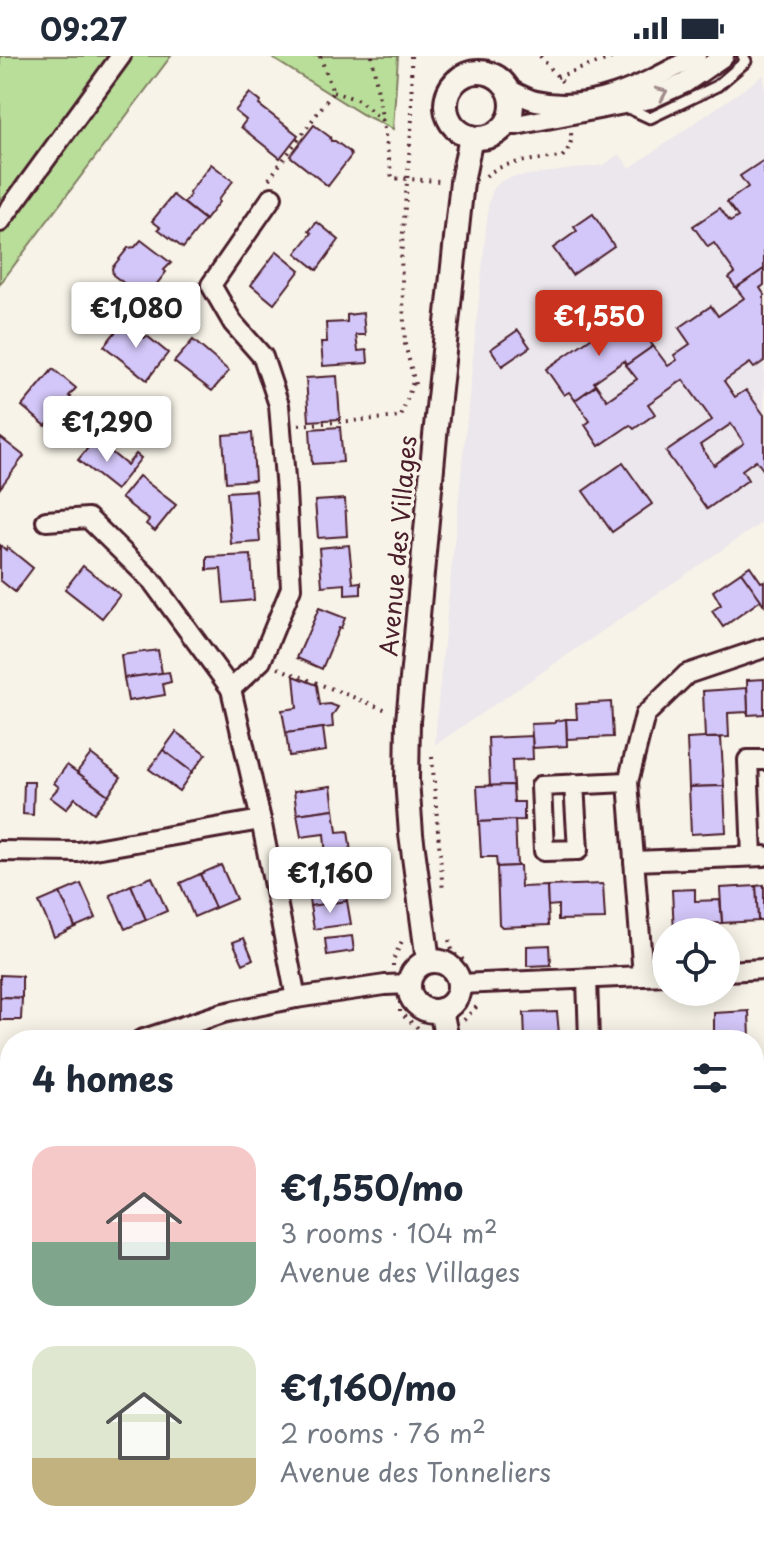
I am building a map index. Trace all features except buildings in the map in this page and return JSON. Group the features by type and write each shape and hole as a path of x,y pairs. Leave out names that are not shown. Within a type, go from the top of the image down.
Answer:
{"street":[{"path":"0,222 121,56"},
{"path":"504,125 516,125 569,110 638,86 696,56"},
{"path":"508,89 535,101 569,110 621,104 650,99 685,83 724,56"},
{"path":"473,64 494,75 508,89 511,113 504,125 493,134 482,138 471,137 452,124 447,115 448,92 473,64"},
{"name":"Avenue des Villages","path":"428,961 411,834 407,780 408,721 462,182 471,137"},
{"path":"231,689 261,661 291,588 279,405 263,357 233,323 211,285 271,188"},
{"path":"46,521 88,518 152,581 231,689 296,998"},
{"path":"643,976 628,782 645,715 687,674 764,648"},
{"path":"634,861 758,856 748,760 764,760"},
{"path":"574,784 628,782"},
{"path":"0,851 78,852 261,820"},
{"path":"171,1030 223,1013 296,998 403,984 415,970 428,961 436,960 456,973 465,974 587,979 652,976"},
{"path":"740,970 764,969"},
{"path":"403,984 420,1006 428,1010 441,1010 457,997 465,974"},
{"path":"587,979 589,1030"},
{"path":"441,1010 445,1030"}],"lane":[{"path":"621,104 650,118 717,86 746,61 743,56"}],"path":[{"path":"320,56 333,92"},
{"path":"372,56 392,178 462,182 476,182 507,165 562,157 569,150 572,141 564,82 540,56"},
{"path":"406,180 412,119 411,56"},
{"path":"557,77 617,56"},
{"path":"333,92 359,100 383,121"},
{"path":"271,188 333,92"},
{"path":"281,426 401,417 414,379"},
{"path":"261,661 392,711"},
{"path":"431,756 444,896"},
{"path":"447,934 465,974"},
{"path":"403,984 400,1013 420,1030"}],"shaded area":[{"path":"764,75 764,521 435,745 489,201 493,190 501,181 513,177 604,165 619,154 630,168"}],"green space":[{"path":"0,56 171,56 0,284"},
{"path":"269,56 398,56 393,129 362,114"}]}
